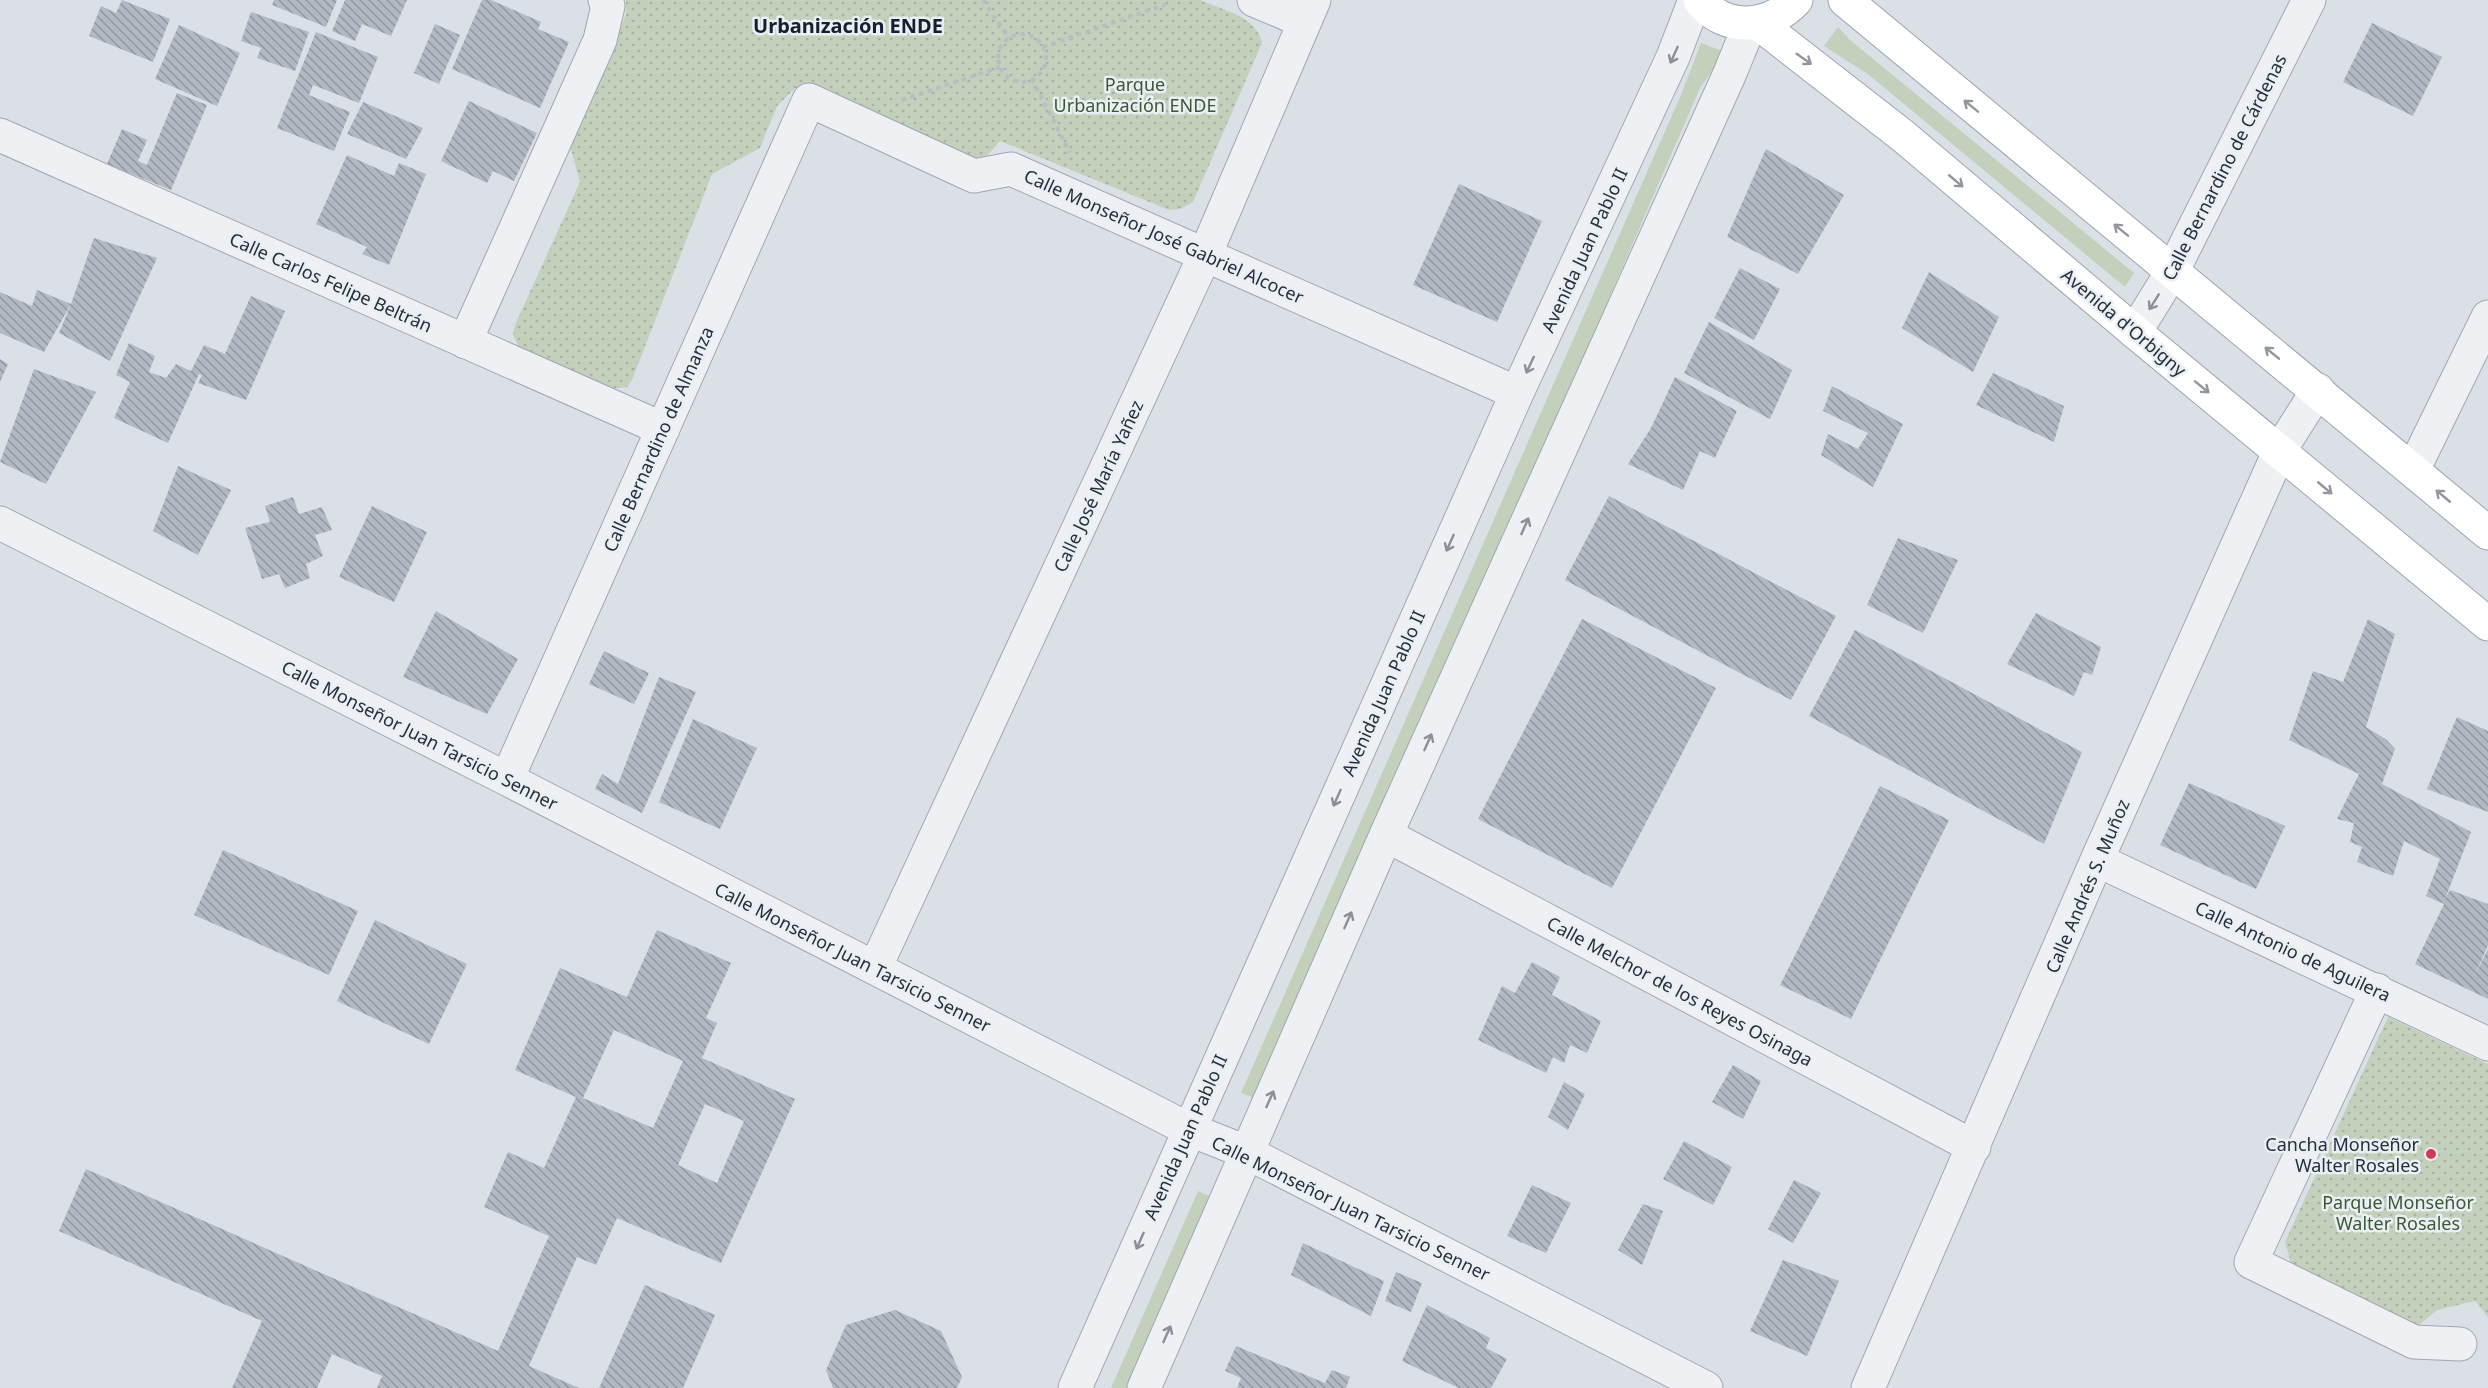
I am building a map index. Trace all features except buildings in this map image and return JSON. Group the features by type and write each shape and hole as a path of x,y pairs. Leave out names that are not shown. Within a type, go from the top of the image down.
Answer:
{"main road":[{"path":"1700,0 1714,14 1725,19 1754,23 1779,15 1796,0"},
{"path":"1845,0 2488,533"},
{"name":"Avenida d'Orbigny","path":"1754,23 1903,136 2135,332 2488,624"}],"street":[{"path":"1254,0 1309,11"},
{"name":"Avenida Juan Pablo II","path":"1075,1388 1188,1129 1517,393 1673,57 1695,0"},
{"name":"Calle Bernardino de Cárdenas","path":"2135,332 2172,272 2309,0"},
{"path":"465,342 600,40 607,3"},
{"name":"Calle José María Yañez","path":"875,968 1205,255 1309,11"},
{"path":"1144,1388 1386,835 1754,23"},
{"name":"Calle Monseñor José Gabriel Alcocer","path":"809,100 974,176 1011,169 1517,393"},
{"name":"Calle Bernardino de Almanza","path":"507,779 809,100"},
{"name":"Calle Carlos Felipe Beltrán","path":"0,135 663,429"},
{"path":"2413,470 2488,317"},
{"name":"Calle Andrés S. Muñoz","path":"1868,1388 2097,860 2280,450 2318,390"},
{"name":"Calle Monseñor Juan Tarsicio Senner","path":"0,523 507,779 1188,1129 1246,1152 1706,1388"},
{"name":"Calle Melchor de los Reyes Osinaga","path":"1386,835 1974,1147"},
{"name":"Calle Antonio de Aguilera","path":"2097,860 2488,1044"},
{"path":"2377,990 2251,1262 2414,1342 2460,1344"}],"path":[{"path":"983,0 1009,38"},
{"path":"1043,47 1164,5 1166,0"},
{"path":"1024,34 1032,36 1043,47 1045,54 1043,69 1032,79 1017,81 1010,79 1000,67 999,50 1009,38 1024,34"},
{"path":"871,129 882,107 1000,67"},
{"path":"1032,79 1081,174 1070,194"}],"green space":[{"name":"Parque Urbanización ENDE","path":"626,0 1200,0 1246,20 1259,34 1262,43 1193,202 1180,209 1169,210 1000,141 979,165 807,88 795,88 777,106 760,148 712,174 632,380 627,387 609,389 521,351 513,335 515,325 580,182 569,142 626,15"},
{"path":"1838,27 1850,40 2134,273 2125,287 1869,75 1824,46"},
{"path":"1701,43 1725,52 1700,88 1262,1101 1241,1093 1681,95"},
{"name":"Parque Monseñor Walter Rosales","path":"2388,1017 2488,1064 2488,1317 2475,1301 2437,1310 2419,1325 2291,1263 2285,1242"},
{"path":"1198,1191 1218,1200 1135,1388 1111,1388"}],"place":[{"name":"Cancha Monseñor Walter Rosales","path":"2431,1154"}],"district":[{"name":"Urbanización ENDE","path":"848,25"}]}
